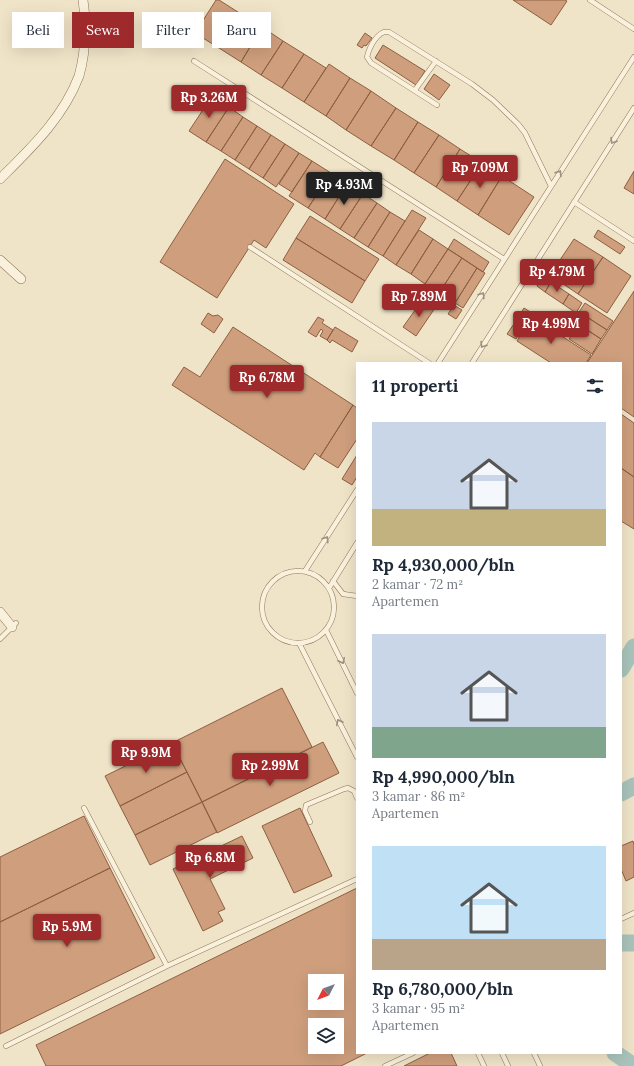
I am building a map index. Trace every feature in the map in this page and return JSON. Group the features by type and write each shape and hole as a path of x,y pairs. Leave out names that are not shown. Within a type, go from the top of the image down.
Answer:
{"street":[{"path":"0,179 56,120 67,102 79,75 83,53 86,29 83,0"},
{"path":"0,260 21,279"},
{"path":"0,612 14,625"}],"lane":[{"path":"590,0 634,29"},
{"path":"438,105 371,63 367,57 368,52 380,33 384,31 389,32 472,84 493,100 518,124 525,133 551,186"},
{"path":"439,362 634,57"},
{"path":"194,61 504,259"},
{"path":"415,90 436,61"},
{"path":"473,362 634,108"},
{"path":"574,202 634,241"},
{"path":"250,247 427,362"},
{"path":"305,571 356,492"},
{"path":"329,588 356,545"},
{"path":"305,571 318,577 329,588 334,602 333,617 326,630 314,640 299,643 284,640 272,631 264,619 262,604 266,590 276,578 290,572 305,571"},
{"path":"333,581 343,594 356,596"},
{"path":"0,639 14,625"},
{"path":"326,630 356,691"},
{"path":"299,643 356,755"},
{"path":"310,822 305,811 306,805 348,788 354,791 356,796"},
{"path":"84,808 167,966"},
{"path":"6,1046 167,966 356,879"},
{"path":"622,919 634,913"},
{"path":"385,1066 411,1054"},
{"path":"478,1054 484,1066"},
{"path":"502,1054 508,1066"},
{"path":"534,1054 540,1066"}],"building":[{"path":"216,0 219,0 238,12 212,12 212,44 204,39 204,19"},
{"path":"513,0 565,0 567,1 551,25"},
{"path":"271,33 283,41 261,75 241,62 249,48 271,48"},
{"path":"365,33 372,38 366,46 364,45 362,48 357,45"},
{"path":"283,41 304,54 282,88 261,75"},
{"path":"383,45 425,71 416,85 375,58"},
{"path":"219,48 249,48 241,62"},
{"path":"304,54 326,68 304,102 282,88"},
{"path":"329,64 350,78 326,116 304,102"},
{"path":"434,74 450,85 439,100 424,89"},
{"path":"350,78 371,91 346,130 326,116"},
{"path":"371,91 396,108 371,146 346,130"},
{"path":"212,96 229,107 206,142 189,131"},
{"path":"229,107 243,117 221,151 206,142"},
{"path":"396,108 418,122 394,160 371,146"},
{"path":"243,117 257,126 235,160 221,151"},
{"path":"418,122 439,135 414,173 394,160"},
{"path":"257,126 271,135 249,169 235,160"},
{"path":"271,135 285,144 263,178 249,169"},
{"path":"439,135 460,149 436,187 414,173"},
{"path":"285,144 299,153 276,187 263,178"},
{"path":"460,149 482,163 457,201 436,187"},
{"path":"299,153 312,161 292,192 279,184"},
{"path":"225,159 294,204 266,248 254,240 217,298 160,262"},
{"path":"312,161 331,173 308,208 289,196"},
{"path":"482,163 502,176 478,215 457,201"},
{"path":"634,171 634,194 624,188"},
{"path":"331,173 347,184 325,219 308,208"},
{"path":"502,176 534,197 509,235 478,215"},
{"path":"347,184 363,194 340,229 325,219"},
{"path":"363,194 377,203 354,238 340,229"},
{"path":"377,203 390,212 368,247 354,238"},
{"path":"412,210 426,218 396,265 383,256"},
{"path":"390,212 405,221 383,256 368,247"},
{"path":"310,216 379,259 365,281 296,238"},
{"path":"419,230 433,239 411,274 396,265"},
{"path":"598,230 625,247 620,254 594,237"},
{"path":"296,238 365,281 352,303 283,260"},
{"path":"433,239 448,249 425,284 411,274"},
{"path":"454,239 489,262 483,272 448,249"},
{"path":"574,239 603,257 578,294 550,275"},
{"path":"448,249 462,258 439,293 425,284"},
{"path":"603,257 631,276 607,313 578,294"},
{"path":"462,258 477,268 455,303 439,293"},
{"path":"477,268 485,273 463,308 455,303"},
{"path":"543,276 551,282 545,292 537,286"},
{"path":"551,282 569,294 563,304 545,292"},
{"path":"634,291 634,417 622,409 622,362 588,362"},
{"path":"569,294 582,303 576,313 563,304"},
{"path":"423,299 435,308 416,336 403,327"},
{"path":"585,303 613,321 607,330 579,312"},
{"path":"454,305 462,310 456,319 448,314"},
{"path":"524,308 532,313 527,321 519,316"},
{"path":"208,313 213,316 218,315 223,319 214,333 201,324"},
{"path":"584,315 607,330 601,339 578,324"},
{"path":"318,317 324,320 322,323 333,330 327,340 320,336 323,331 321,329 316,337 308,332"},
{"path":"532,317 591,355 587,362 549,362 517,341"},
{"path":"518,318 526,323 516,339 507,334"},
{"path":"578,324 601,339 592,354 569,339"},
{"path":"233,327 353,405 320,457 315,453 304,470 172,385 184,367 200,377"},
{"path":"335,327 358,341 352,352 332,340 330,343 327,340"},
{"path":"353,405 356,407 356,441 338,468 320,457"},
{"path":"622,415 634,423 634,477 622,469"},
{"path":"356,457 356,479 352,485 342,479"},
{"path":"622,469 634,477 634,529 622,522"},
{"path":"282,688 312,747 202,802 172,743"},
{"path":"323,742 339,773 217,833 202,802"},
{"path":"172,743 187,772 120,806 105,776"},
{"path":"187,772 202,802 135,835 120,806"},
{"path":"202,802 217,832 150,865 135,835"},
{"path":"300,808 332,876 294,893 262,826"},
{"path":"84,816 110,868 0,922 0,857"},
{"path":"242,836 253,858 210,879 225,909 218,912 223,921 203,931 173,869"},
{"path":"633,841 634,845 634,877 626,881 622,871 622,846"},
{"path":"110,868 155,958 0,1034 0,922"},
{"path":"356,888 356,1054 365,1054 341,1066 46,1066 36,1045"},
{"path":"428,1054 451,1054 457,1066 404,1066"}],"waterway":[{"path":"622,667 634,647"},
{"path":"622,792 634,786"},
{"path":"622,943 634,943"},
{"path":"616,1054 634,1066"}]}
